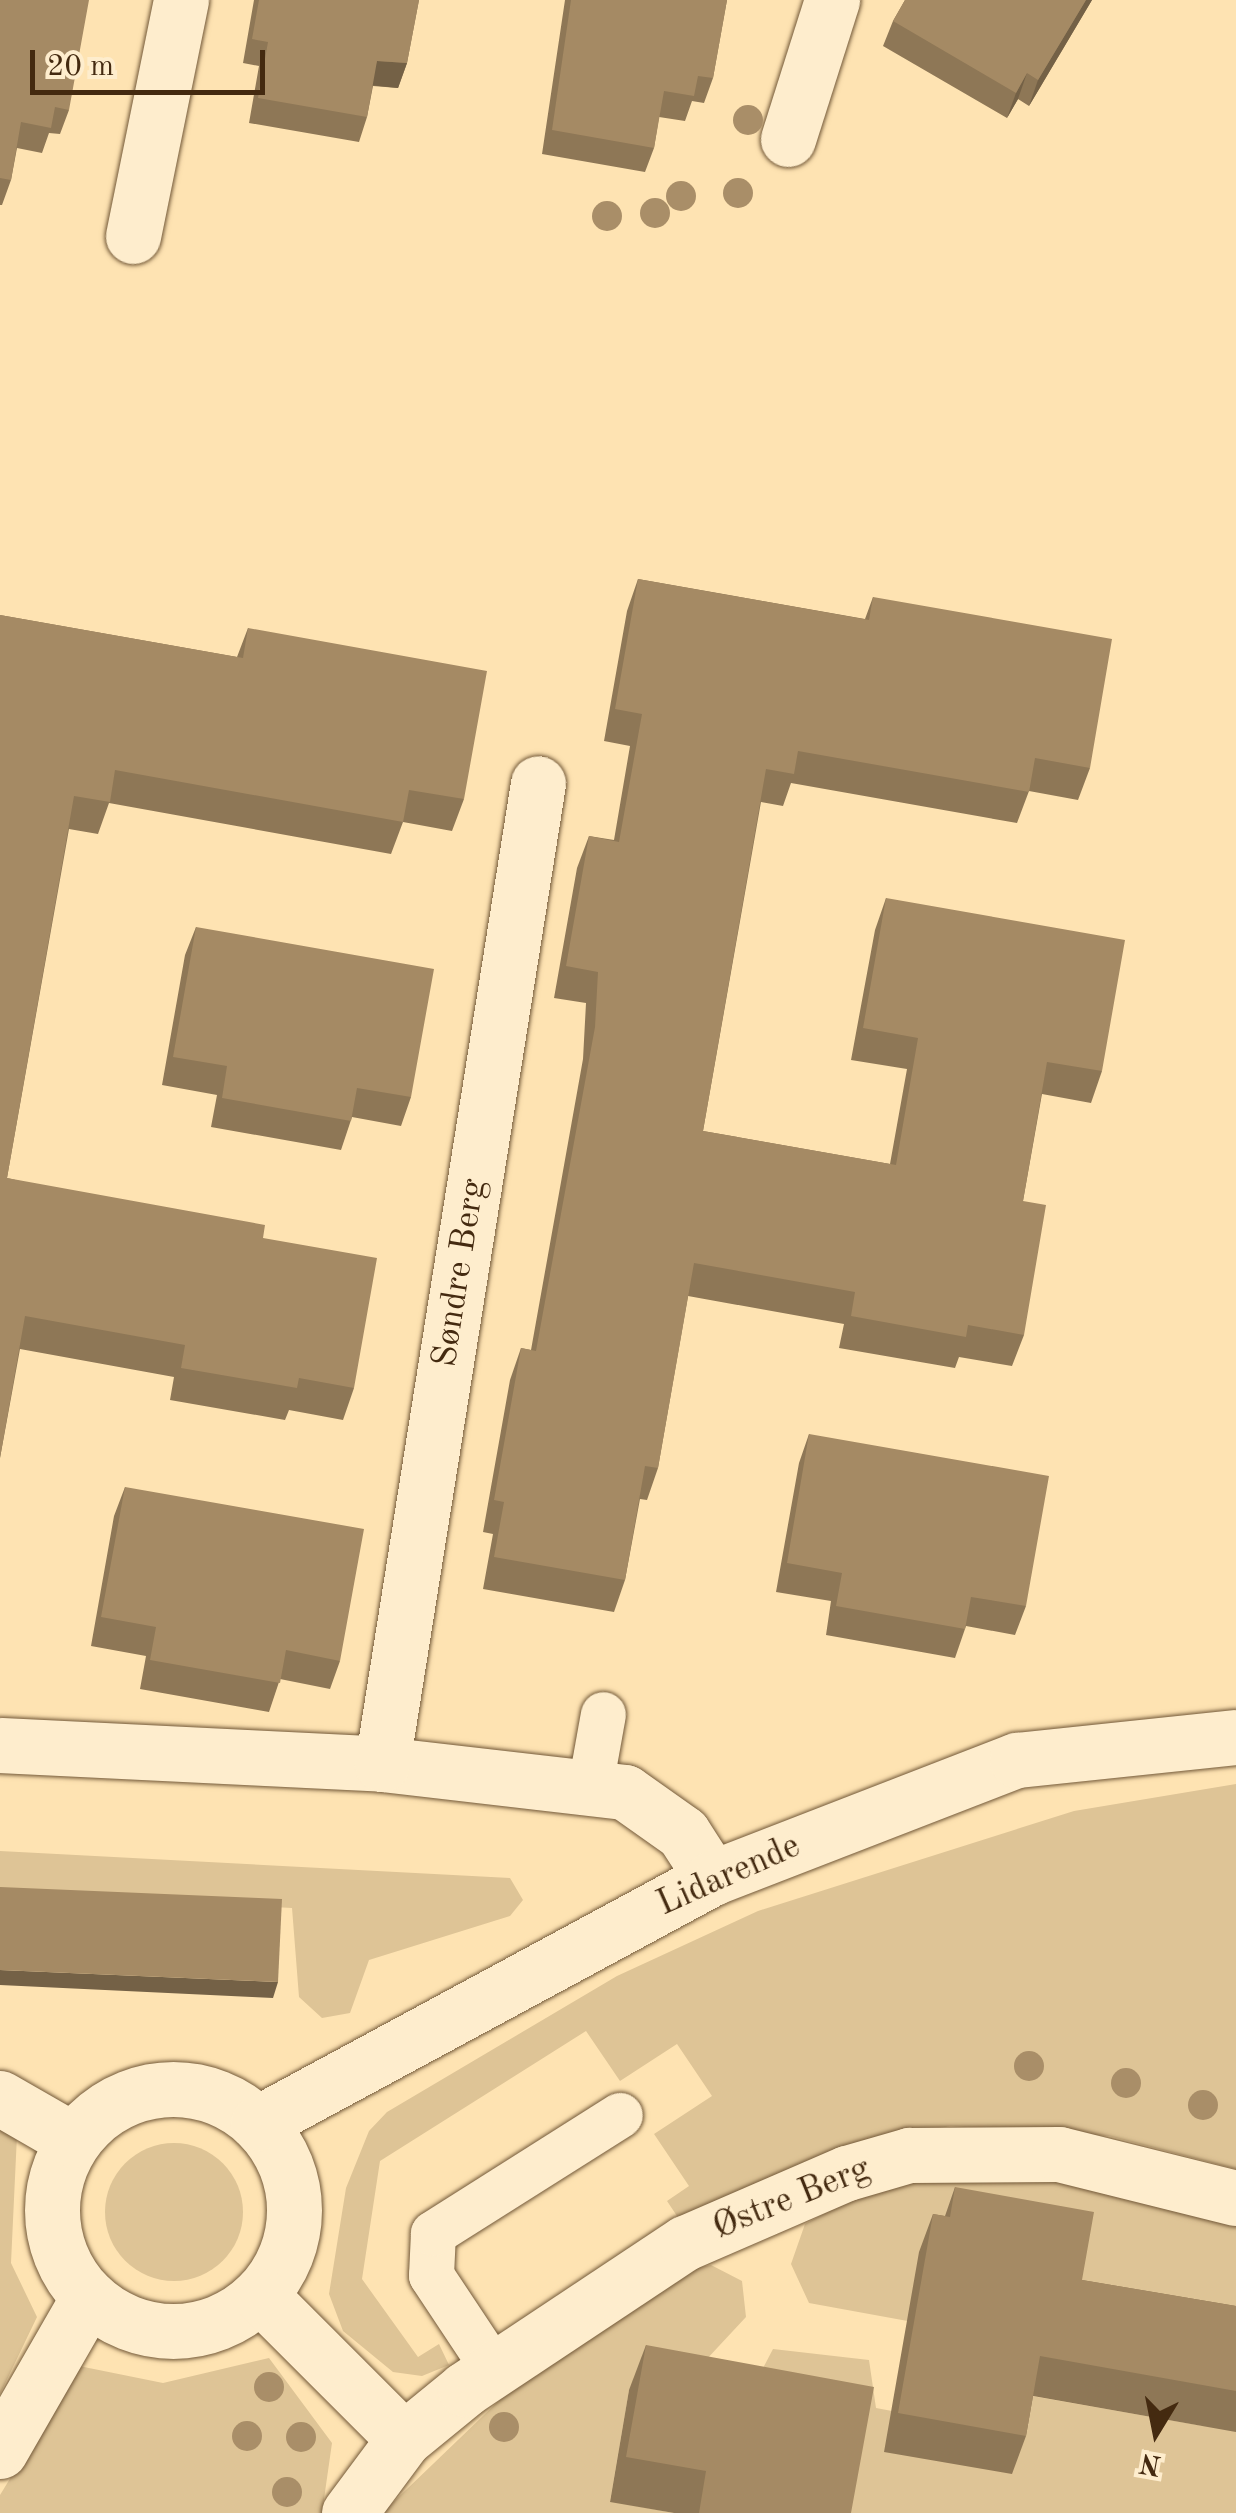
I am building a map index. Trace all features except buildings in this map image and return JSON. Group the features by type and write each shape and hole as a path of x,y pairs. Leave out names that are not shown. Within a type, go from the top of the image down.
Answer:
{"street":[{"path":"133,236 182,0"},
{"path":"788,140 832,0"},
{"name":"Søndre Berg","path":"382,1764 538,783"},
{"name":"Lidarende","path":"258,2122 712,1878 1018,1760 1236,1737"},
{"path":"0,1745 382,1764 590,1786 659,1810 712,1878"},
{"path":"161,2088 230,2102 258,2122 287,2171 294,2227 261,2296 230,2318 156,2332 88,2298 54,2239 51,2204 73,2140 97,2114 161,2088"},
{"path":"0,2098 73,2140"},
{"name":"Østre Berg","path":"348,2513 404,2439 494,2370 685,2243 909,2155 1059,2154 1236,2198"},
{"path":"261,2296 404,2439"},
{"path":"0,2451 88,2298"}],"lane":[{"path":"590,1786 603,1714"},
{"path":"494,2370 431,2275 434,2233 620,2115"}],"shaded area":[{"path":"1236,1784 1236,2169 1109,2136 950,2126 836,2150 679,2219 667,2201 689,2186 654,2134 712,2096 677,2044 620,2081 586,2031 380,2161 362,2279 418,2357 439,2344 449,2365 422,2376 393,2372 343,2331 329,2294 346,2188 369,2131 387,2112 617,1976 758,1911 1074,1811"},
{"path":"0,1851 510,1878 523,1900 510,1916 369,1960 350,2013 322,2018 299,1997 292,1908 0,1893"},
{"path":"0,2124 17,2135 11,2263 37,2317 0,2394"},
{"path":"174,2143 201,2148 223,2163 238,2185 243,2212 238,2239 223,2261 201,2276 174,2281 147,2276 125,2261 110,2239 105,2212 110,2185 125,2163 147,2148"},
{"path":"943,2178 1076,2181 1236,2220 1236,2513 843,2513 749,2395 773,2349 869,2360 876,2408 908,2414 1026,2395 1203,2426 924,2324 809,2303 791,2264 805,2224 867,2191"},
{"path":"711,2265 742,2281 746,2317 705,2361 629,2390 610,2501 674,2513 382,2513 513,2387 689,2269"},
{"path":"269,2358 332,2443 322,2513 0,2513 0,2495 79,2366 163,2383"}]}
